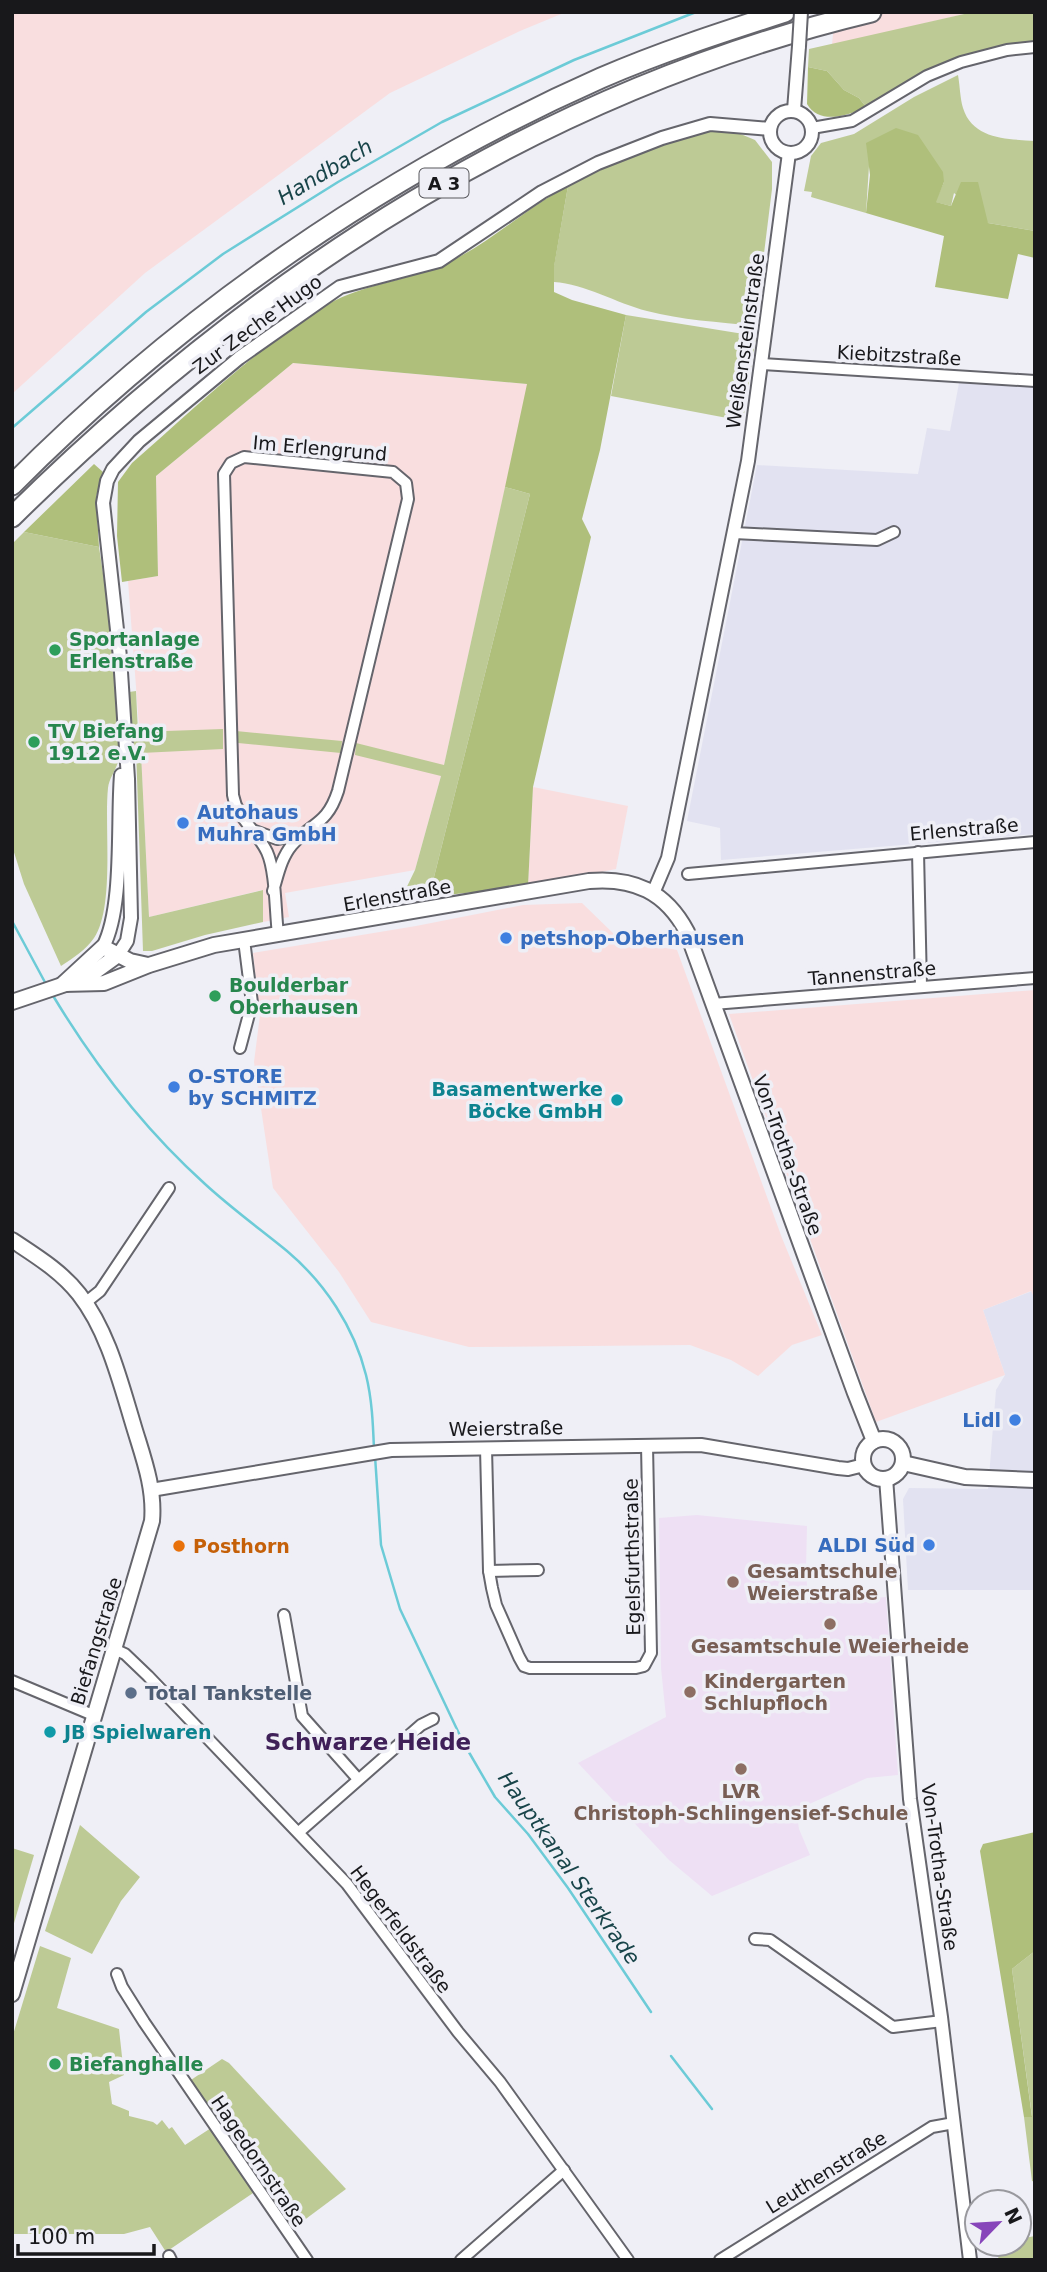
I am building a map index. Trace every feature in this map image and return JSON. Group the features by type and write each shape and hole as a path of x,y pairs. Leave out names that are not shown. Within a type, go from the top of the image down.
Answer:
{"highway":[{"name":"A 3","path":"12,485 80,421 214,308 343,217 414,173 488,132 603,78 673,49 785,12"},
{"name":"A 3","path":"12,517 122,412 228,326 356,236 426,193 498,152 612,98 735,51 871,12"}],"main road":[{"name":"Erlenstraße","path":"63,984 104,983 149,965 204,948 244,940 589,881 614,880 654,891"},
{"name":"Von-Trotha-Straße","path":"654,891 687,932 874,1441"},
{"name":"Erlenstraße","path":"63,984 103,947"},
{"path":"103,947 140,965 149,965"},
{"name":"Erlenstraße","path":"12,1002 89,976 118,955"},
{"name":"Biefangstraße","path":"12,1240 63,1278 85,1303 103,1335 151,1490 152,1521 12,1994"},
{"path":"885,1439 896,1443 903,1453 903,1463 897,1474 886,1478 873,1477 864,1465 864,1451 874,1441 885,1439"},
{"path":"903,1463 965,1477 1035,1480"}],"street":[{"path":"794,110 801,12"},
{"path":"812,128 852,121 927,76 961,62 1007,50 1035,47"},
{"path":"794,110 806,116 812,128 807,146 802,150 789,153 782,151 772,142 770,129 775,117 781,113 794,110"},
{"name":"Zur Zeche Hugo","path":"118,955 127,940 131,918 128,779 118,633 103,503 107,481 113,469 131,449 239,358 340,287 439,261 542,191 598,163 662,138 710,124 770,129"},
{"name":"Weißensteinstraße","path":"654,891 668,858 749,451 789,153"},
{"name":"Kiebitzstraße","path":"762,364 1035,381"},
{"name":"Im Erlengrund","path":"273,891 285,854 305,833 328,815 338,791 408,491 403,479 393,472 244,457 231,463 223,478 233,795 238,811 269,857 278,934"},
{"path":"734,533 877,540 894,532"},
{"name":"Zur Zeche Hugo","path":"103,947 112,924 115,897 118,800 125,737"},
{"path":"253,830 271,838 283,839 305,833"},
{"name":"Erlenstraße","path":"688,874 1035,842"},
{"path":"918,852 921,986"},
{"path":"240,1048 252,1003 244,940"},
{"name":"Tannenstraße","path":"713,1004 1035,978"},
{"path":"85,1303 100,1291 169,1188"},
{"name":"Weierstraße","path":"151,1490 391,1450 701,1445 838,1468 848,1469 864,1465"},
{"name":"Egelsfurthstraße","path":"489,1571 496,1605 524,1666 644,1666 650,1653 648,1446"},
{"path":"486,1448 489,1571 538,1570"},
{"name":"Von-Trotha-Straße","path":"886,1478 910,1799 942,2021 970,2260"},
{"path":"284,1615 302,1716 358,1779"},
{"name":"Hegerfeldstraße","path":"114,1649 125,1654 148,1676 347,1884 458,2032 500,2082 628,2260"},
{"path":"12,1681 93,1715"},
{"path":"299,1832 421,1725 433,1719"},
{"path":"755,1939 770,1940 893,2027 942,2021"},
{"name":"Hagedornstraße","path":"117,1974 121,1987 144,2022 307,2260"},
{"name":"Leuthenstraße","path":"720,2260 932,2127 954,2123"},
{"path":"461,2260 564,2170"}],"shaded area":[{"path":"12,12 566,12 390,93 145,273 12,394"},
{"path":"835,12 973,12 832,45"},
{"path":"293,363 528,384 444,765 415,870 285,893 289,917 263,922 262,890 149,917 141,753 128,581 158,576 156,476"},
{"path":"959,383 1035,386 1035,834 721,860 720,828 687,821 757,465 918,474 927,428 950,431"},
{"path":"533,787 628,806 616,869 528,886"},
{"name":"Basamentwerke Böcke GmbH","path":"582,903 617,937 677,950 782,1238 822,1335 792,1345 758,1376 731,1360 690,1345 469,1347 371,1322 339,1272 273,1188 254,1062 260,1015 253,953 523,905"},
{"path":"1035,990 1035,1299 1031,1291 983,1310 1005,1375 876,1422 729,1014"},
{"path":"1032,1291 1035,1299 1035,1590 908,1590 903,1499 909,1488 988,1489 996,1390 1005,1375 983,1310"},
{"name":"LVR Christoph-Schlingensief-Schule","path":"697,1515 807,1526 808,1603 886,1597 898,1775 867,1778 796,1810 799,1829 810,1855 712,1896 669,1860 578,1763 666,1717 661,1668 659,1518"}],"green space":[{"path":"973,12 1035,12 1035,42 988,50 946,64 906,83 866,107 859,98 844,90 827,71 808,67 809,49"},
{"path":"808,67 827,71 844,90 859,98 866,107 834,117 826,117 812,111 807,104"},
{"path":"958,75 963,108 975,126 993,136 1035,141 1035,231 988,223 954,193 951,206 935,202 944,182 869,166 866,213 811,197 812,192 804,191 811,156 821,143 854,134 914,97"},
{"path":"896,128 918,135 943,172 944,182 936,202 951,206 961,182 978,182 988,223 1035,231 1035,258 1018,254 1008,299 935,287 944,236 866,213 870,175 866,143"},
{"path":"718,129 731,130 755,140 772,162 772,189 755,326 660,314 635,308 577,286 554,282 554,266 568,186 641,152 679,138"},
{"path":"568,186 554,267 554,292 572,300 626,315 600,450 582,519 591,537 533,787 528,886 429,897 530,494 505,487 527,384 293,363 156,476 158,576 122,582 117,536 118,482 132,463 202,401 276,339 302,321 341,298 432,269 463,255"},
{"path":"626,315 756,336 743,421 611,396"},
{"path":"94,464 103,472 96,497 99,547 24,532"},
{"path":"505,487 530,494 429,897 399,903 415,870 441,776 355,755 356,743 444,765"},
{"path":"24,532 99,547 111,626 119,758 108,788 107,887 100,924 94,938 61,966 24,884 12,846 12,544"},
{"path":"136,691 138,732 223,729 223,749 141,753 149,917 263,890 263,922 152,951 143,951 136,749 131,745 129,692"},
{"path":"236,731 342,741 341,753 238,743"},
{"path":"80,1825 140,1877 121,1901 92,1954 45,1931"},
{"path":"1035,1832 1035,1951 1012,1969 1032,2117 1024,2117 980,1851 983,1844"},
{"path":"12,1848 34,1855 12,1930"},
{"path":"40,1946 71,1958 57,2008 119,2029 124,2075 109,2082 112,2104 129,2111 129,2116 157,2125 162,2120 169,2129 172,2127 185,2145 211,2128 256,2191 166,2252 150,2227 124,2234 12,2234 12,2038"},
{"path":"1035,1951 1035,2182 1032,2181 1024,2117 1032,2116 1012,1969"},
{"path":"222,2059 229,2063 346,2189 291,2230 188,2082"},
{"path":"1033,2236 1035,2260 998,2260 1033,2258"}],"waterway":[{"name":"Handbach","path":"12,428 146,312 223,254 338,182 442,122 574,60 696,12"},
{"name":"Hauptkanal Sterkrade","path":"12,921 47,986"},
{"name":"Hauptkanal Sterkrade","path":"52,994 121,1095 161,1141 215,1193 287,1251 326,1292 346,1323 361,1357 370,1393 374,1449"},
{"name":"Hauptkanal Sterkrade","path":"375,1456 381,1545 400,1609 463,1742 495,1797 528,1834 568,1888 651,2012"},
{"name":"Hauptkanal Sterkrade","path":"671,2056 712,2109"}],"place":[{"name":"Sportanlage Erlenstraße","path":"55,650"},
{"name":"TV Biefang 1912 e.V.","path":"34,742"},
{"name":"Autohaus Muhra GmbH","path":"183,823"},
{"name":"petshop-Oberhausen","path":"506,938"},
{"name":"Boulderbar Oberhausen","path":"215,996"},
{"name":"O-STORE by SCHMITZ","path":"174,1087"},
{"name":"Basamentwerke Böcke GmbH","path":"617,1100"},
{"name":"Lidl","path":"1015,1420"},
{"name":"ALDI Süd","path":"929,1545"},
{"name":"Posthorn","path":"179,1546"},
{"name":"Gesamtschule Weierstraße","path":"733,1582"},
{"name":"Gesamtschule Weierheide","path":"830,1624"},
{"name":"Kindergarten Schlupfloch","path":"690,1692"},
{"name":"Total Tankstelle","path":"131,1693"},
{"name":"JB Spielwaren","path":"50,1732"},
{"name":"LVR Christoph-Schlingensief-Schule","path":"741,1769"},
{"name":"Biefanghalle","path":"55,2064"}],"district":[{"name":"Schwarze Heide","path":"368,1742"}]}
